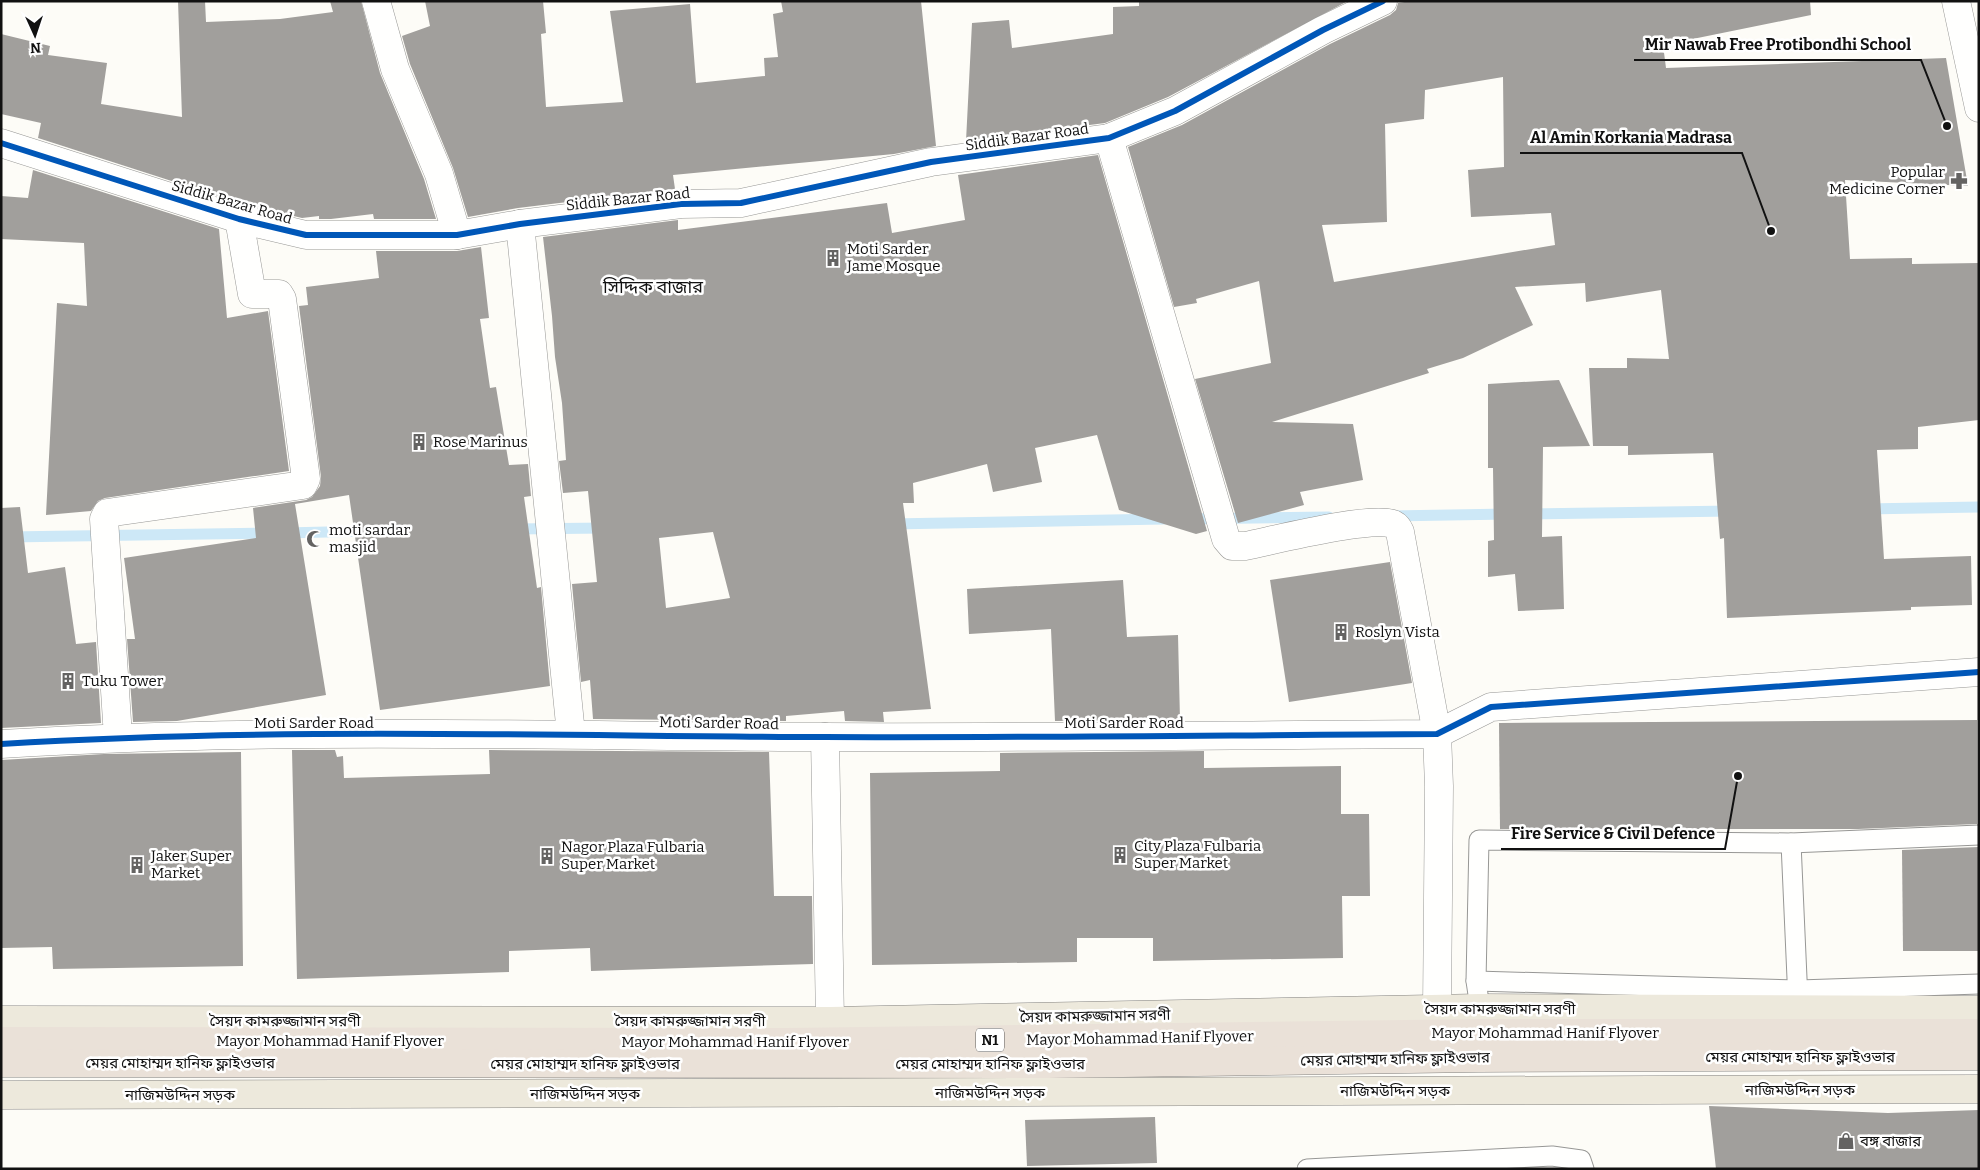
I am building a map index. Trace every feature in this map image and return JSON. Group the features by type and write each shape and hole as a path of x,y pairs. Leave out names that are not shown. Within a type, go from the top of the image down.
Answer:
{"highway":[{"name":"Mayor Mohammad Hanif Flyover","path":"1,1041 787,1042 1483,1032 1979,1033"},
{"name":"মেয়র মোহাম্মদ হানিফ ফ্লাইওভার","path":"1,1063 1049,1064 1478,1058 1979,1056"}],"main road":[{"name":"সৈয়দ কামরুজ্জামান সরণী","path":"1,1020 830,1021 1437,1009 1798,999 1979,1010"},
{"name":"নাজিমউদ্দিন সড়ক","path":"1,1095 1979,1089"}],"street":[{"path":"376,1 395,69 439,174 458,235"},
{"name":"Siddik Bazar Road","path":"1,143 239,219 306,235 458,235 520,224 681,204 741,203 931,162 1109,138 1175,111 1323,30 1383,1"},
{"path":"1956,1 1979,108"},
{"path":"1109,138 1226,539 1232,546 1245,546 1364,523 1392,524 1398,527 1437,734 1440,786 1437,1009"},
{"path":"118,737 104,519 107,513 303,485 306,479 282,299 279,294 252,294 239,219"},
{"path":"520,224 571,734"},
{"path":"1437,734 1491,706 1979,672"},
{"name":"Moti Sarder Road","path":"1,744 118,737 571,734 825,737 1437,734"},
{"path":"825,737 830,1021"}],"lane":[{"path":"1480,1008 1476,981 1479,840 1791,842 1979,835"},
{"path":"1791,842 1798,999"},
{"path":"1476,981 1798,999 1979,984"},
{"path":"1307,1169 1552,1156 1581,1160 1584,1169"}],"building":[{"path":"178,1 205,1 206,22 280,19 333,12 330,1 361,1 380,73 424,179 436,219 374,219 373,214 331,219 319,219 319,216 302,218 243,204 38,138 41,123 1,114 1,34 50,46 48,55 107,63 101,104 182,117"},
{"path":"425,1 543,1 546,33 541,34 546,107 623,102 610,11 690,4 696,83 765,76 764,58 778,57 773,14 783,12 781,1 921,1 936,146 894,154 673,175 675,189 518,208 468,217 453,168 410,64 402,36 430,26"},
{"path":"1139,1 1346,2 1168,97 1105,123 966,141 972,23 1009,20 1012,48 1113,34 1113,7 1139,6"},
{"path":"1411,1 1810,1 1811,15 1663,45 1666,68 1946,58 1968,186 1845,180 1850,259 1912,258 1912,264 1979,263 1979,420 1918,427 1918,449 1877,450 1884,559 1971,556 1972,605 1911,607 1911,610 1727,618 1724,538 1720,539 1713,453 1628,455 1628,446 1593,446 1589,368 1627,368 1627,358 1669,359 1661,290 1586,302 1585,283 1515,287 1533,325 1463,358 1427,369 1429,373 1272,422 1353,424 1363,480 1300,492 1304,505 1238,523 1195,379 1271,363 1259,281 1196,299 1197,303 1174,307 1128,147 1182,125 1330,44 1390,15 1396,10 1398,3","holes":["1503,77 1504,167 1468,170 1471,217 1551,213 1555,245 1334,282 1322,225 1387,222 1385,124 1424,119 1425,90"]},
{"path":"1098,155 1207,531 1196,534 1119,510 1097,435 1035,448 1042,482 993,492 987,464 913,483 914,503 903,503 931,709 883,712 884,722 845,721 844,711 786,716 786,721 593,719 590,680 581,682 572,584 597,582 588,491 563,493 559,461 566,460 562,403 555,357 543,237 678,220 678,230 887,203 892,233 965,220 958,175","holes":["713,532 730,598 666,608 659,538"]},
{"path":"33,170 219,229 227,318 268,311 289,471 105,498 98,501 91,511 46,515 57,303 87,306 84,243 1,239 1,196 28,198"},
{"path":"481,247 489,318 480,319 490,388 496,387 509,465 528,464 531,496 524,497 537,588 541,587 550,686 380,710 349,495 295,504 326,695 177,721 133,722 127,639 135,639 124,558 256,538 253,508 306,500 312,497 320,486 321,477 299,306 308,305 306,287 379,278 376,251 457,251"},
{"path":"1559,380 1590,446 1543,447 1542,537 1562,536 1564,609 1518,611 1515,574 1488,577 1488,541 1494,540 1493,468 1488,468 1488,384"},
{"path":"20,507 28,573 65,567 76,644 96,642 101,723 1,728 1,508"},
{"name":"Roslyn Vista","path":"1390,562 1412,683 1289,702 1270,580"},
{"path":"1123,580 1127,637 1178,635 1180,720 1055,721 1051,629 969,634 967,589"},
{"path":"1977,720 1977,824 1858,829 1500,829 1499,723"},
{"name":"Nagor Plaza Fulbaria Super Market","path":"292,750 335,750 337,757 343,756 344,778 490,774 489,750 769,752 774,896 812,896 813,964 591,971 590,948 509,951 509,972 297,979"},
{"name":"City Plaza Fulbaria Super Market","path":"1204,751 1204,768 1341,766 1341,814 1369,814 1370,896 1342,896 1343,958 1153,961 1153,938 1077,938 1077,962 872,965 870,773 1000,771 1000,753"},
{"name":"Jaker Super Market","path":"241,752 243,966 53,969 52,947 1,948 1,760 104,754"},
{"path":"1979,847 1979,951 1903,951 1902,850"},
{"name":"বঙ্গ বাজার","path":"1709,1106 1888,1113 1979,1110 1979,1169 1716,1169"},
{"path":"1155,1117 1157,1163 1027,1166 1025,1120"}],"waterway":[{"path":"1865,509 1979,507"},
{"path":"1528,514 1732,511"},
{"path":"1390,516 1509,514"},
{"path":"1188,519 1329,517"},
{"path":"890,524 1164,519"},
{"path":"513,529 607,528"},
{"path":"285,533 369,531"},
{"path":"8,537 269,533"}],"cycle path":[{"path":"1,143 239,219 306,235 457,235 520,224 681,204 741,203 931,162 1109,138 1175,111 1323,30 1383,1"},
{"path":"1,744 104,739 310,734 901,737 1437,734 1491,707 1979,672"}],"place":[{"name":"Mir Nawab Free Protibondhi School","path":"1947,126"},
{"name":"Popular Medicine Corner","path":"1959,181"},
{"name":"Al Amin Korkania Madrasa","path":"1771,231"},
{"name":"Moti Sarder Jame Mosque","path":"833,258"},
{"name":"Rose Marinus","path":"419,442"},
{"name":"moti sardar masjid","path":"315,539"},
{"name":"Roslyn Vista","path":"1341,632"},
{"name":"Tuku Tower","path":"68,681"},
{"name":"Fire Service & Civil Defence","path":"1738,776"},
{"name":"City Plaza Fulbaria Super Market","path":"1120,855"},
{"name":"Nagor Plaza Fulbaria Super Market","path":"547,856"},
{"name":"Jaker Super Market","path":"137,865"},
{"name":"বঙ্গ বাজার","path":"1846,1141"}],"district":[{"name":"সিদ্দিক বাজার","path":"653,287"}]}
